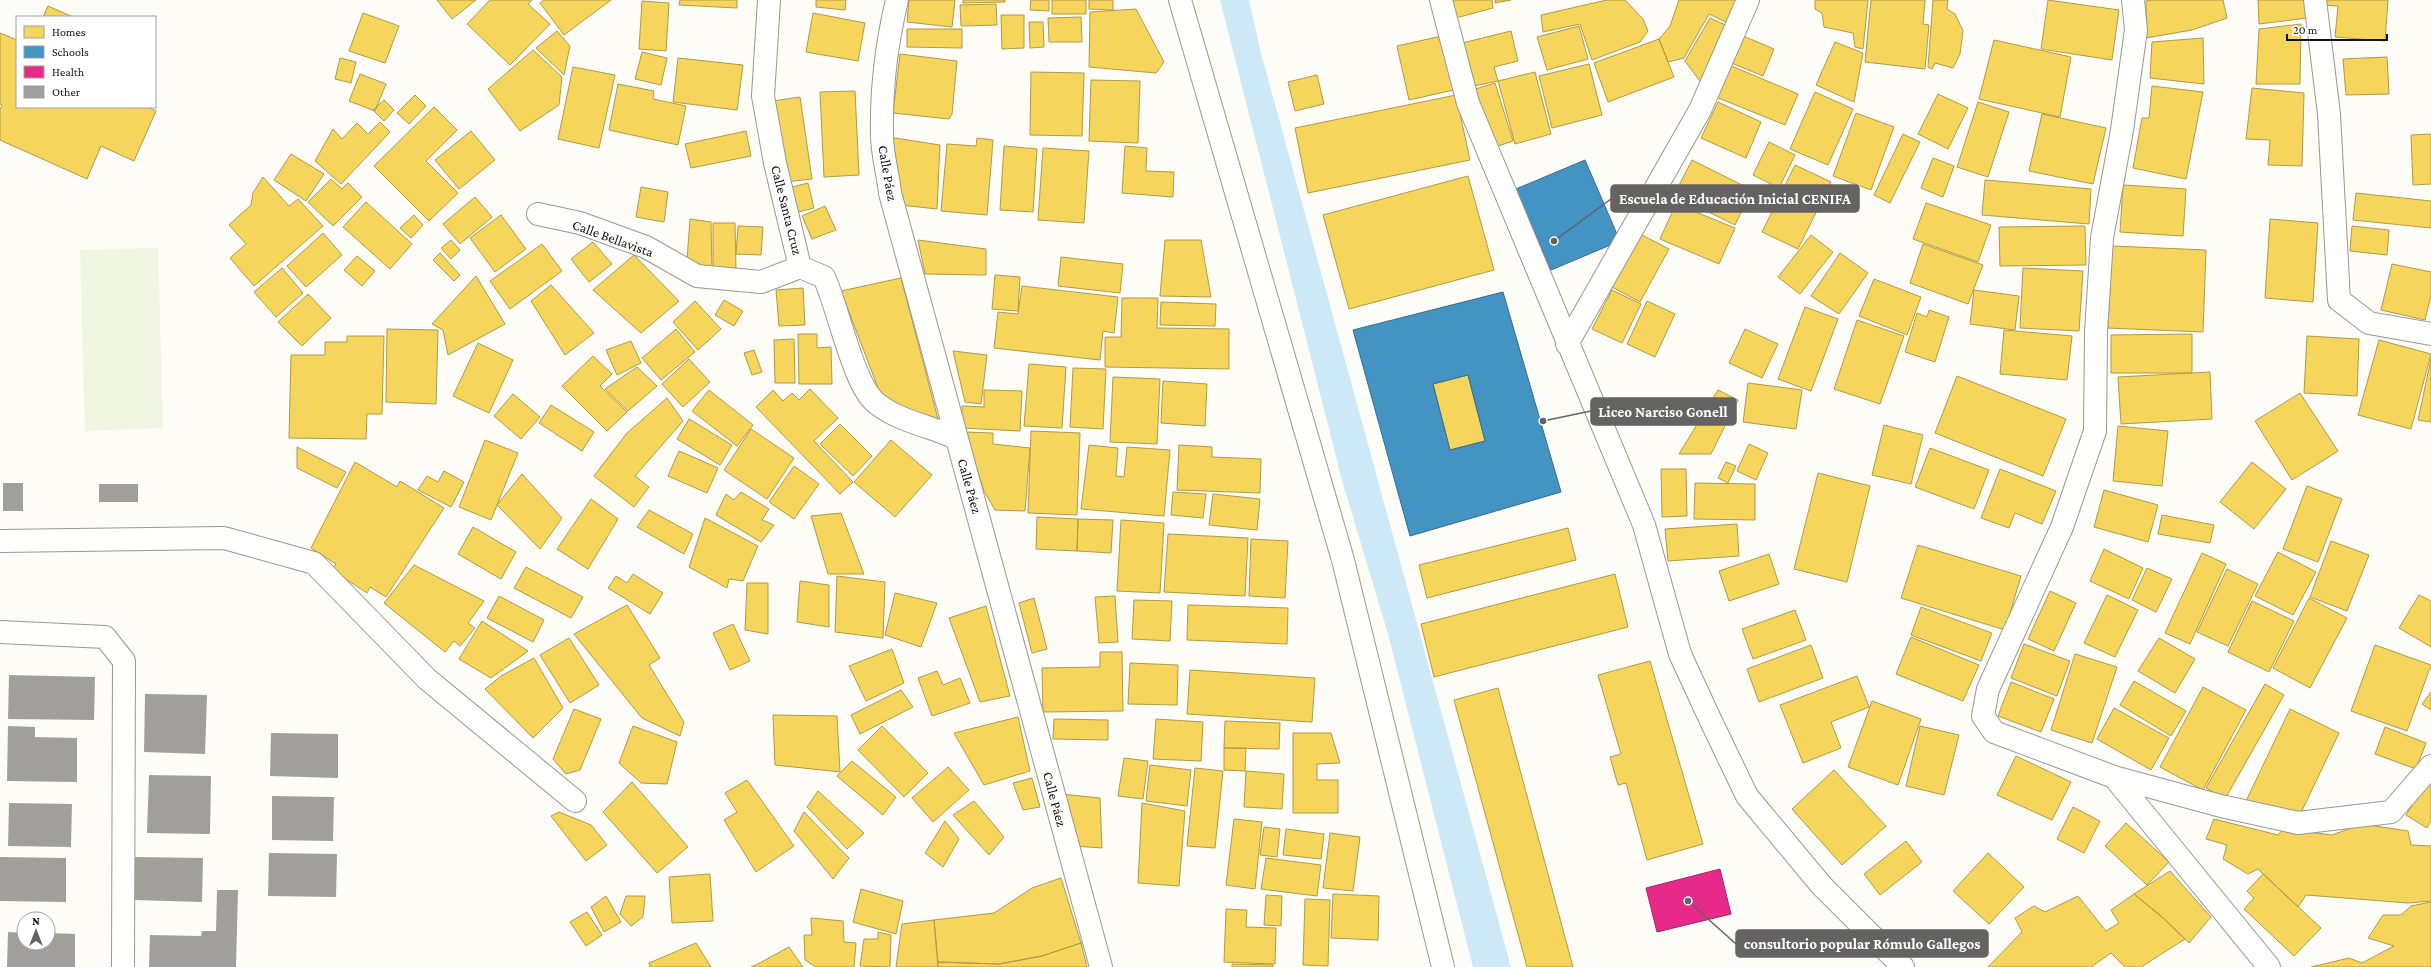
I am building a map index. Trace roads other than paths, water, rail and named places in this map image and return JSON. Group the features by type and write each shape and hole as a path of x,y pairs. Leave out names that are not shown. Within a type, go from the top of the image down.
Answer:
{"street":[{"name":"Calle Santa Cruz","path":"769,0 763,96 775,163 800,267 824,278 831,292 857,372 874,401 907,420 956,438"},
{"name":"Calle Páez","path":"898,0 893,18 884,91 882,136 890,193 1101,967"},
{"path":"1180,0 1344,560 1443,967"},
{"path":"1441,0 1468,104 1567,344 1610,440 1644,525 1680,654 1747,796 1821,885 1903,967"},
{"path":"1567,344 1700,110 1748,0"},
{"path":"2133,0 2136,30 2122,130 2102,238 2096,332 2095,430 2062,527 1988,689 1982,716 1994,732 2114,777 2221,806 2298,823 2391,812 2431,766"},
{"path":"2315,0 2329,114 2339,300 2369,323 2431,334"},
{"name":"Calle Bellavista","path":"538,214 580,224 646,247 697,276 761,282 800,267"},
{"path":"0,541 224,538 314,563 427,679 575,801"},
{"path":"0,632 105,637 124,661 124,967"},
{"path":"2114,777 2269,967"}],"water":[{"path":"1220,0 1249,0 1261,53 1511,967 1473,967 1388,634 1342,480"}],"place":[{"name":"Escuela de Educación Inicial CENIFA","path":"1554,241"},
{"name":"Liceo Narciso Gonell","path":"1543,421"},
{"name":"consultorio popular Rómulo Gallegos","path":"1688,901"}]}
